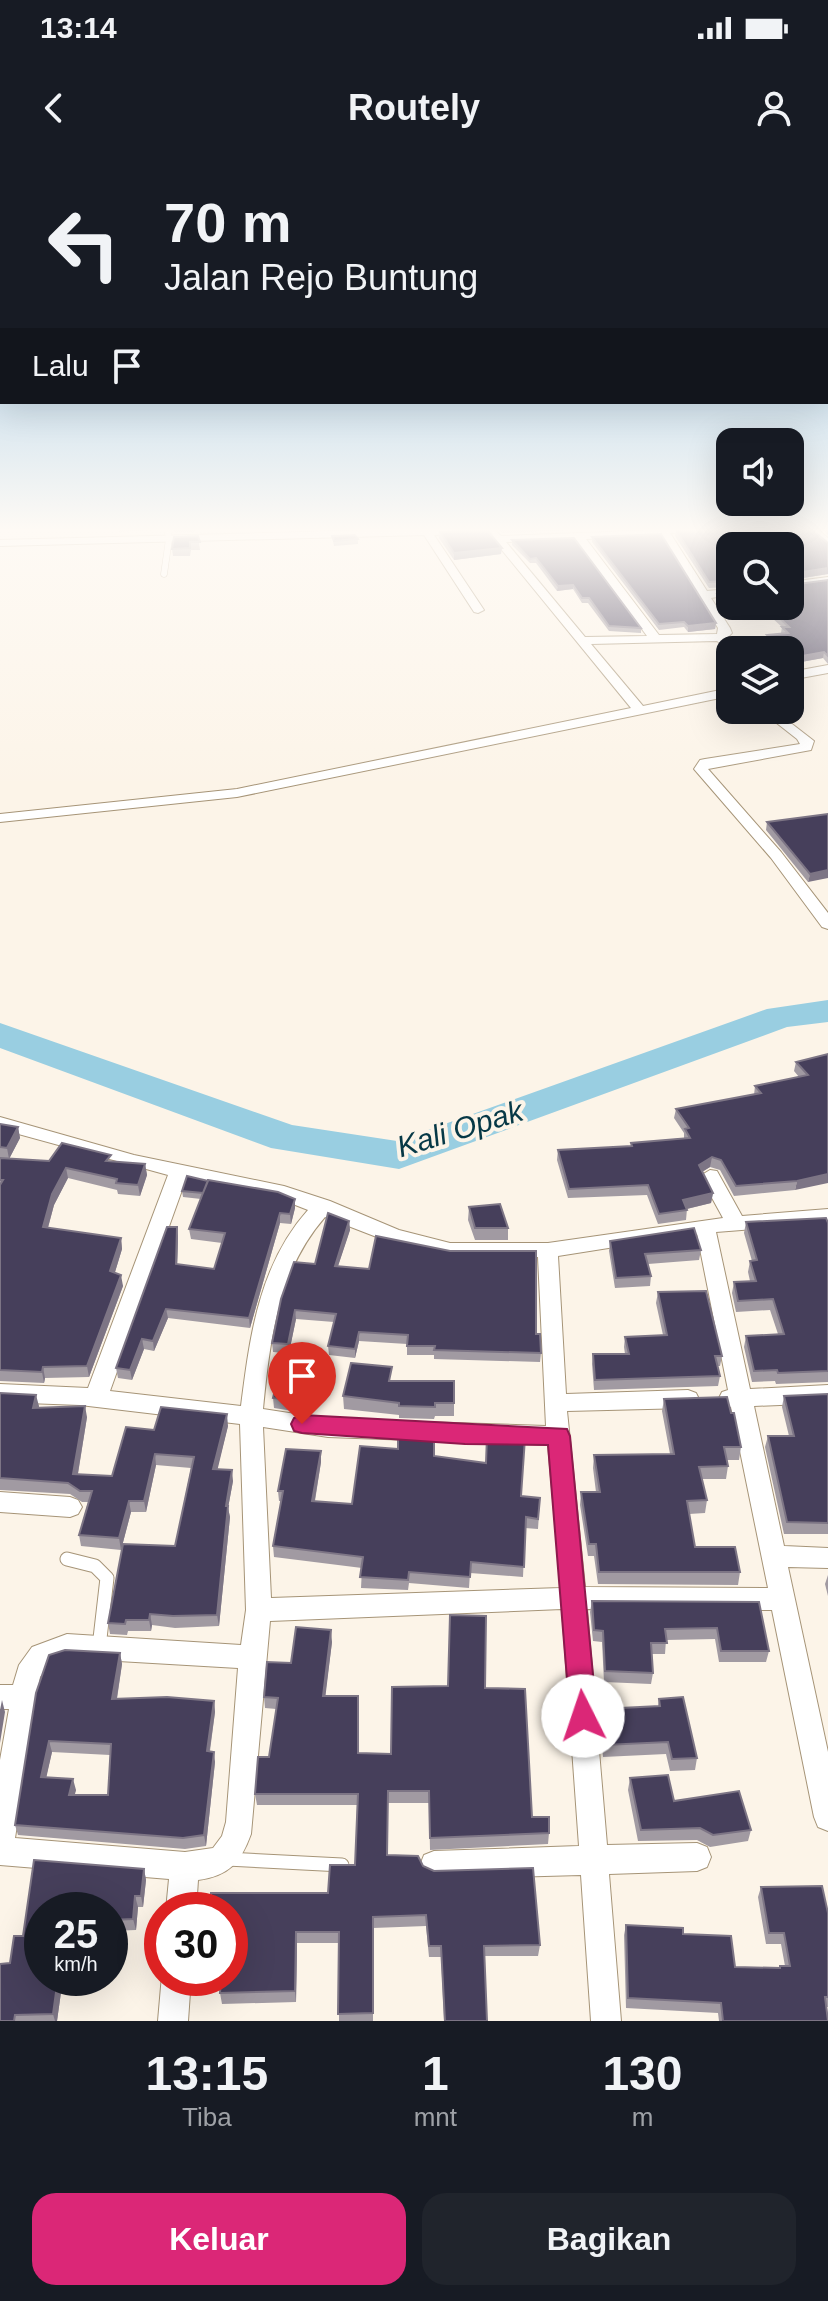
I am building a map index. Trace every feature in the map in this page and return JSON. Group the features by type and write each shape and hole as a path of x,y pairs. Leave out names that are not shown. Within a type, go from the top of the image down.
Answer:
{"street":[{"path":"560,614 639,710"},
{"path":"637,614 656,639"},
{"path":"715,614 726,633 722,636"},
{"path":"582,641 716,637"},
{"path":"804,673 828,669"},
{"path":"0,818 237,793 450,752 716,695"},
{"path":"785,724 807,741 806,747 705,763 701,769 776,855 828,924"},
{"path":"1,1126 133,1161 248,1183 323,1206 428,1247 475,1252 548,1250 735,1222 828,1216"},
{"path":"96,1398 179,1170"},
{"path":"710,1176 735,1222"},
{"path":"0,1851 203,1866 224,1859 236,1842 259,1610 251,1416 262,1318 268,1296 296,1238 323,1206"},
{"path":"705,1226 828,1817"},
{"path":"548,1250 555,1403 574,1598 606,2021"},
{"path":"0,1393 96,1398 328,1428 559,1436"},
{"path":"555,1403 828,1394"},
{"path":"0,1502 70,1507"},
{"path":"774,1556 828,1558"},
{"path":"259,1610 574,1598 783,1599"},
{"path":"0,1843 13,1697 41,1655 67,1646 252,1657"},
{"path":"434,1865 697,1857"},
{"path":"183,1892 185,1866"},
{"path":"173,2021 175,1996"}],"lane":[{"path":"67,1559 88,1563 107,1578 99,1647"},
{"path":"224,1859 342,1865"}],"building":[{"path":"600,614 630,614 641,628 609,626"},
{"path":"651,614 710,614 716,623 688,626 684,622 659,624"},
{"path":"804,614 828,614 828,656 824,652 804,656 804,636 767,635 788,633 782,627 789,627 782,620 804,620"},
{"path":"828,814 828,870 810,874 767,822"},
{"path":"828,1054 828,1174 797,1181 736,1186 721,1160 712,1157 699,1165 713,1193 683,1200 687,1210 659,1214 648,1185 569,1189 558,1150 632,1146 631,1143 690,1138 685,1129 689,1128 676,1109 761,1093 755,1086 808,1075 796,1062"},
{"path":"0,1124 18,1127 7,1148 0,1147"},
{"path":"62,1143 111,1155 106,1161 145,1164 138,1185 116,1183 117,1179 66,1168 52,1194 43,1227 121,1238 110,1271 121,1275 87,1366 43,1367 42,1372 0,1370 0,1185 3,1180 0,1180 0,1158 49,1161"},
{"path":"187,1176 208,1181 203,1193 182,1191"},
{"path":"208,1180 278,1192 295,1199 290,1214 280,1213 249,1318 166,1309 153,1341 142,1339 130,1370 116,1368 167,1227 177,1227 176,1264 214,1269 225,1233 189,1229"},
{"path":"500,1204 508,1228 475,1228 469,1207"},
{"path":"328,1213 349,1221 335,1266 369,1269 376,1236 450,1251 536,1251 536,1334 540,1334 541,1353 434,1350 435,1346 407,1346 408,1335 359,1332 355,1349 328,1346 336,1314 295,1310 288,1344 272,1343 281,1299 294,1262 315,1264"},
{"path":"826,1218 828,1371 754,1371 746,1336 784,1334 773,1299 738,1301 734,1282 756,1281 750,1261 757,1260 746,1222"},
{"path":"694,1228 701,1250 645,1254 651,1276 616,1278 610,1241"},
{"path":"706,1291 722,1356 715,1356 720,1376 595,1380 593,1354 629,1354 625,1337 667,1335 658,1292"},
{"path":"285,1351 317,1355 306,1402 273,1398"},
{"path":"351,1363 392,1367 389,1381 454,1381 454,1403 435,1403 435,1407 399,1406 399,1403 343,1396"},
{"path":"0,1393 36,1395 33,1408 85,1406 73,1474 112,1476 126,1427 154,1430 161,1407 227,1414 213,1469 232,1470 217,1615 150,1614 149,1620 108,1623 123,1544 175,1546 194,1457 155,1454 144,1501 129,1501 119,1538 79,1535 92,1491 80,1491 68,1483 0,1478"},
{"path":"828,1394 828,1523 787,1522 768,1436 794,1436 784,1396"},
{"path":"727,1397 731,1413 734,1413 741,1447 724,1447 728,1466 699,1467 707,1500 687,1501 695,1547 735,1547 740,1572 599,1572 596,1544 589,1544 581,1492 600,1492 594,1455 674,1454 664,1399"},
{"path":"398,1432 434,1433 434,1456 486,1463 487,1436 525,1438 521,1496 540,1498 538,1519 526,1517 524,1567 471,1562 470,1577 409,1572 408,1580 360,1577 363,1557 273,1546 283,1491 278,1491 286,1449 321,1451 312,1501 352,1504 360,1446 398,1449"},
{"path":"592,1601 759,1602 769,1651 721,1651 717,1628 665,1629 667,1643 651,1643 653,1673 605,1671 603,1631 594,1630"},
{"path":"450,1615 486,1616 485,1688 525,1689 532,1817 549,1817 549,1833 430,1838 429,1791 388,1791 387,1855 418,1856 423,1866 434,1871 533,1868 540,1945 484,1946 487,2021 445,2021 441,1946 429,1946 426,1915 373,1917 373,2013 338,2014 339,1932 296,1932 295,1991 248,1992 248,1893 328,1893 330,1865 355,1865 358,1794 255,1794 258,1757 269,1757 278,1698 264,1697 267,1662 291,1663 296,1627 331,1630 323,1696 358,1696 358,1753 391,1754 392,1687 448,1686"},
{"path":"65,1650 120,1653 112,1699 167,1697 214,1701 207,1751 214,1752 204,1835 183,1838 15,1825 36,1693 49,1655","holes":["49,1741 111,1744 108,1795 69,1795 73,1779 41,1777"]},
{"path":"683,1697 697,1758 672,1759 668,1742 604,1745 601,1709 660,1706 659,1699"},
{"path":"668,1775 674,1801 739,1791 751,1830 713,1835 700,1828 641,1830 630,1778"},
{"path":"34,1860 144,1869 141,1896 135,1896 133,1919 128,1919 128,1892 29,1892"},
{"path":"822,1886 828,1913 828,1997 825,1997 828,2021 723,2021 721,2003 628,1998 626,1925 683,1928 683,1934 731,1936 735,1967 780,1968 790,1966 784,1933 769,1933 761,1887"},
{"path":"24,1929 24,1996 56,1996 53,2014 15,2015 14,2021 0,2021 0,1964 10,1963 14,1936 23,1936"}],"waterway":[{"name":"Kali Opak","path":"0,1035 286,1138 399,1155 780,1017 828,1011"}],"route":[{"path":"302,1424 465,1435 559,1436 583,1716"}]}
